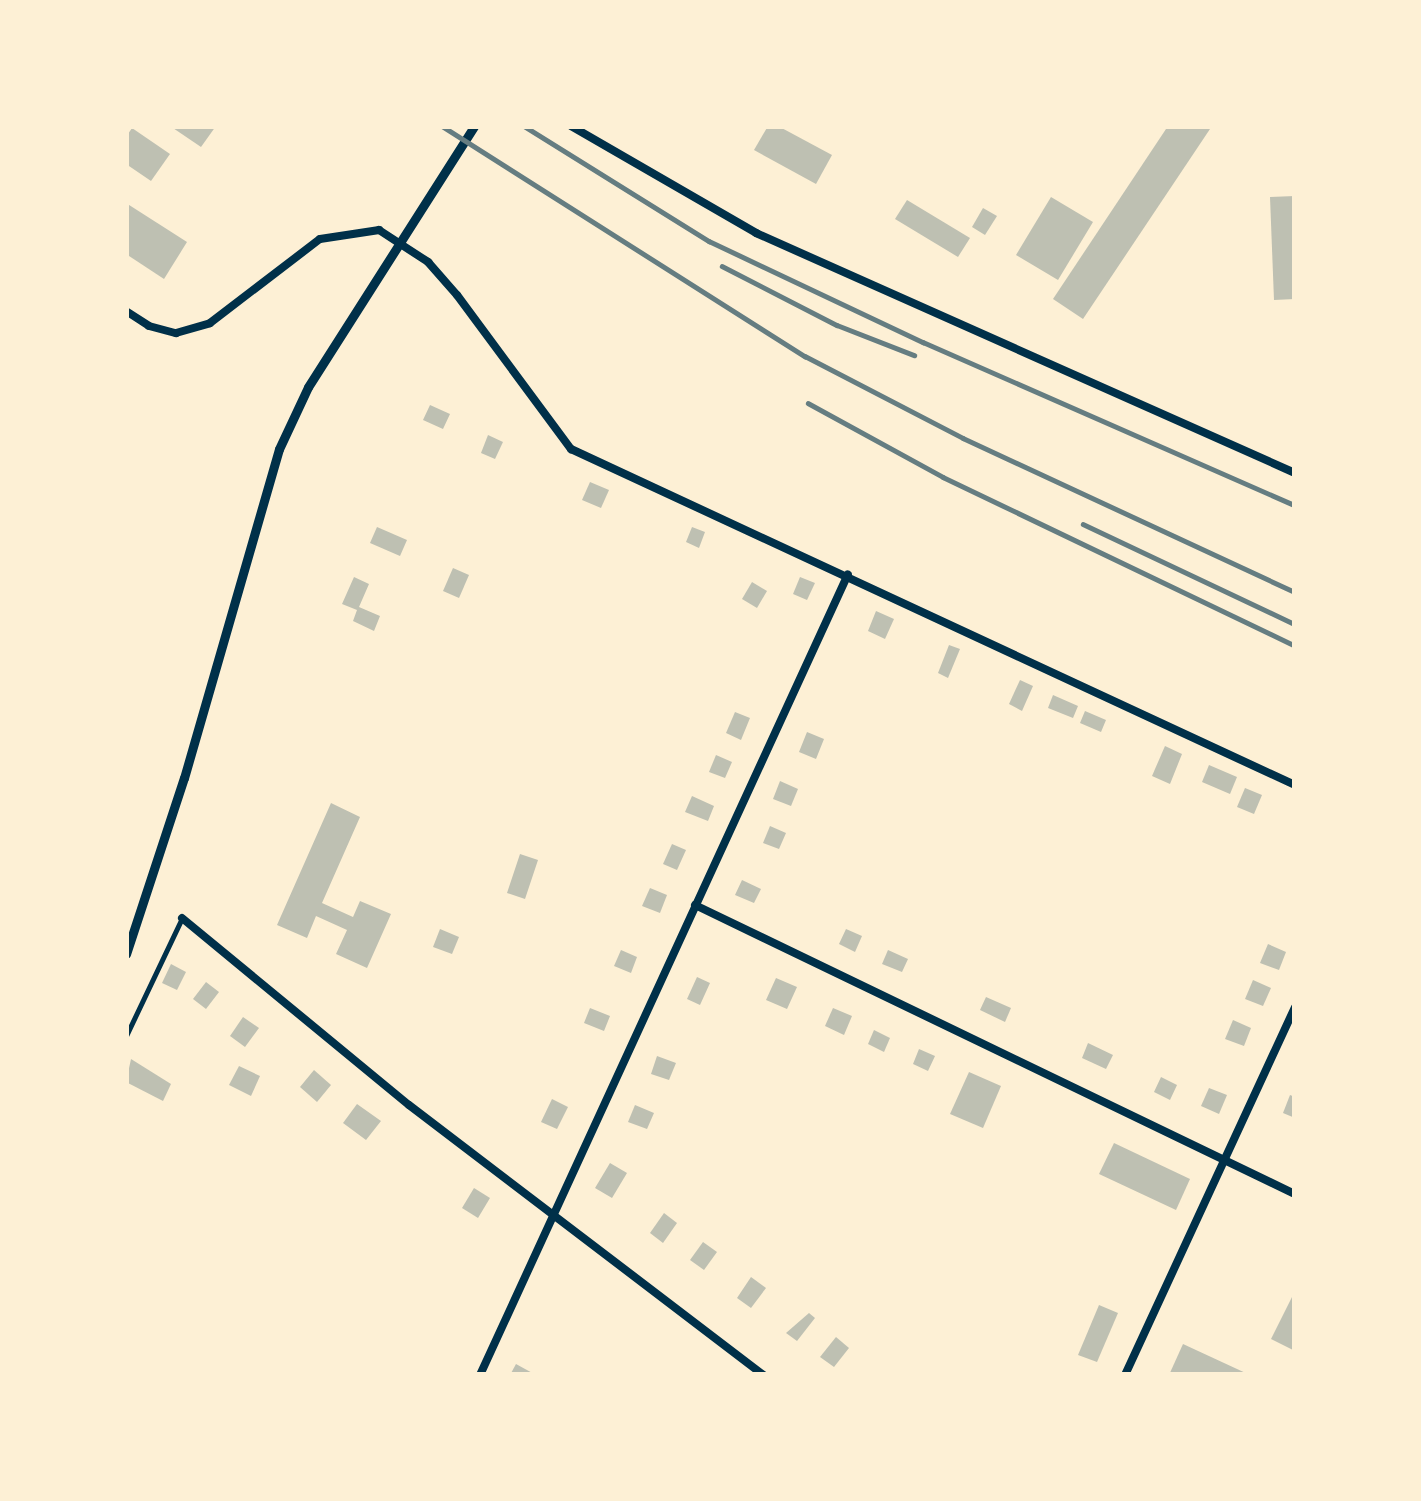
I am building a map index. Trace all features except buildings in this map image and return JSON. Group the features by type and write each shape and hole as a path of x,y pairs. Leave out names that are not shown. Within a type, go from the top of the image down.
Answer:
{"street":[{"path":"126,954 184,778 279,449 352,315 474,126"},
{"path":"571,126 756,233 1295,472"},
{"path":"126,311 149,326 176,333 210,323 320,239 379,230 428,262 457,295 571,449 1295,785"},
{"path":"480,1375 551,1209 848,574"},
{"path":"695,905 1295,1194"},
{"path":"182,918 409,1105 764,1375"},
{"path":"1125,1375 1228,1162 1295,1007"}],"lane":[{"path":"126,1036 182,918"}],"railway":[{"path":"442,126 805,356 963,438 1295,592"},
{"path":"524,126 709,241 923,342 1295,505"},
{"path":"722,266 837,325 914,355"},
{"path":"808,403 943,477 1295,646"},
{"path":"1083,524 1295,624"}]}
